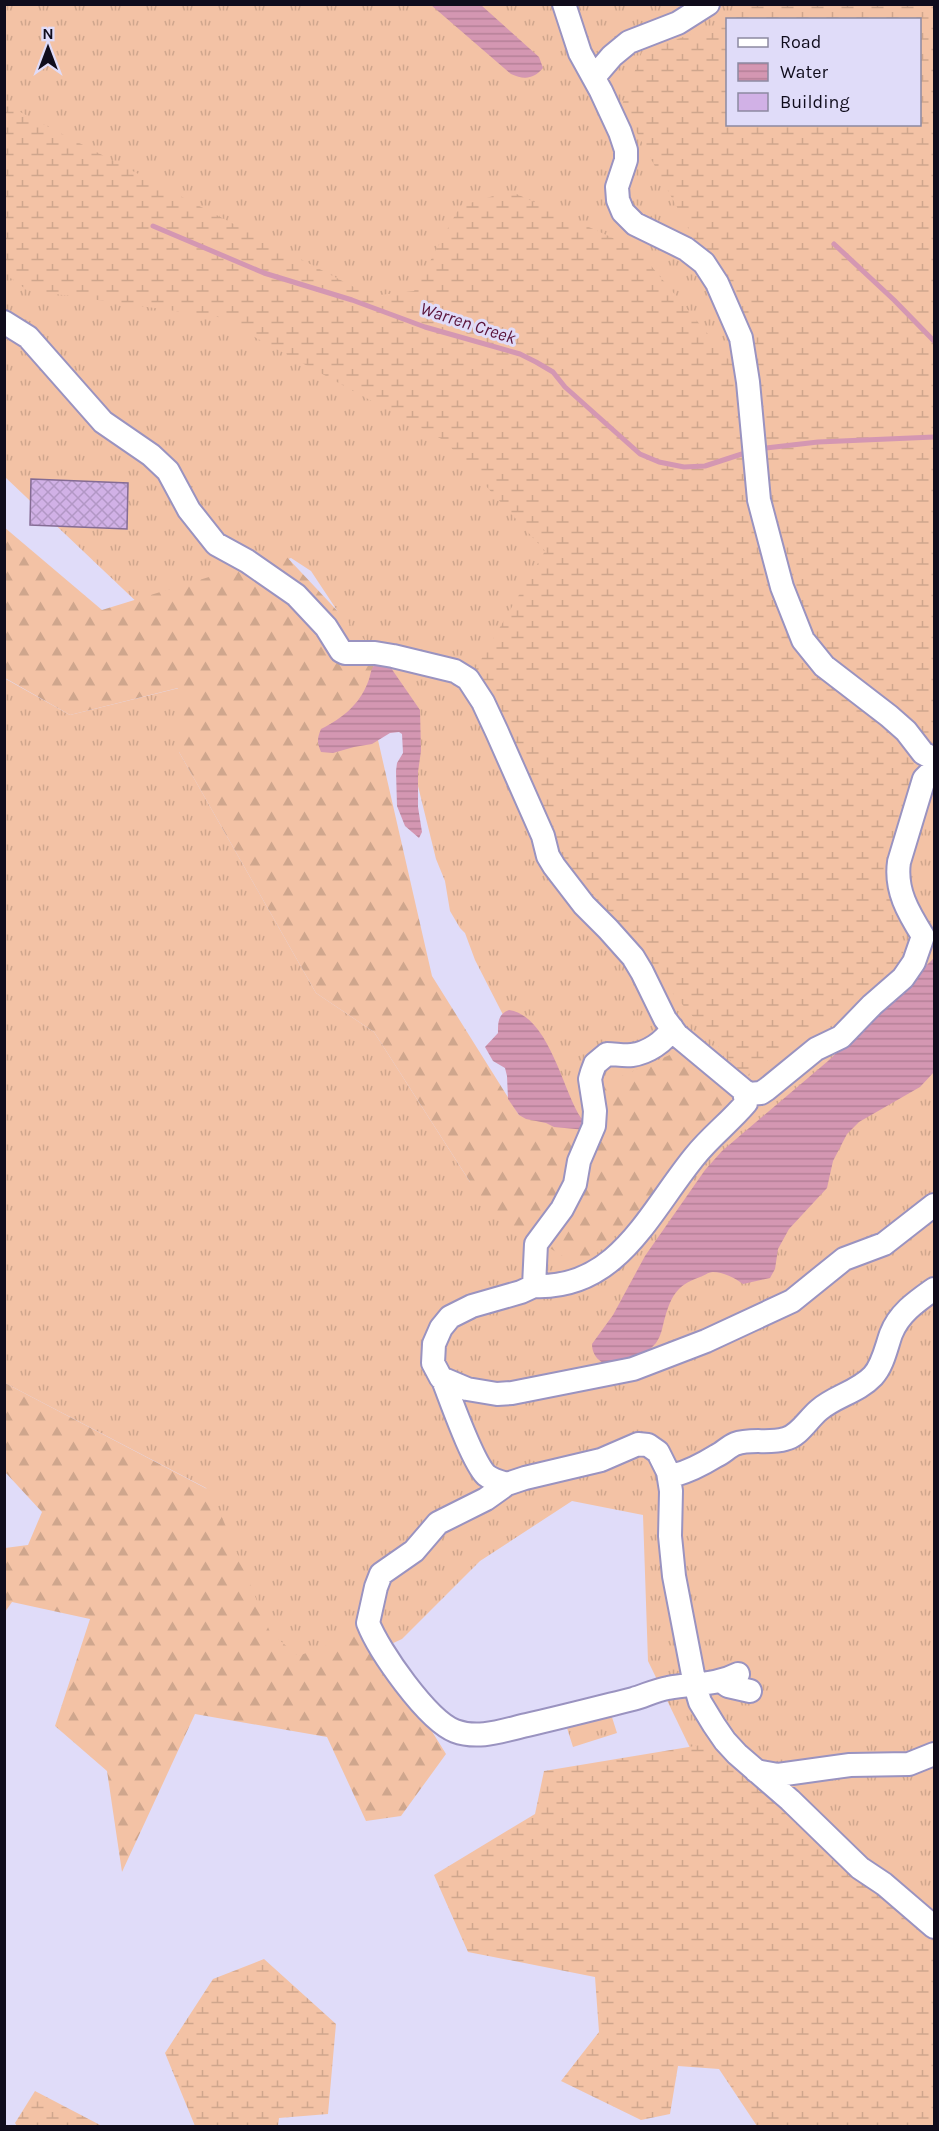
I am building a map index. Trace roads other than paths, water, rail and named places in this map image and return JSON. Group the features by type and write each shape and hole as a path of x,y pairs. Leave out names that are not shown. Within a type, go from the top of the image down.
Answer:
{"lane":[{"path":"507,1485 491,1479 483,1472 443,1380 433,1363 434,1344 447,1320 467,1308 534,1286 581,1280 612,1260 649,1220 694,1157 750,1096 767,1089 816,1049 841,1037 872,1005 903,978 910,968 923,936 899,891 897,874 929,764 906,731 824,666 799,632 780,577 757,493 748,382 741,338 717,283 704,263 686,249 635,224 623,212 618,200 617,187 626,160 626,150 594,77 578,49 564,4"},
{"path":"594,77 612,56 629,42 678,23 708,4"},
{"path":"4,322 28,337 104,422 168,471 189,510 211,538 222,548 247,561 296,595 326,627 341,651 393,656 455,671 468,679 483,702 502,743 543,836 548,856 584,905 633,957 665,1019 672,1028 750,1096"},
{"path":"534,1286 536,1244 567,1201 575,1184 579,1161 594,1126 595,1111 590,1079 595,1064 607,1054 633,1055 646,1050 664,1040 672,1028"},
{"path":"443,1380 467,1389 497,1394 633,1369 706,1341 792,1301 844,1259 884,1244 934,1204"},
{"path":"668,1472 675,1475 687,1472 736,1444 755,1440 776,1441 794,1435 821,1408 850,1393 873,1377 898,1321 912,1305 934,1289"},
{"path":"736,1682 691,1690 668,1688 564,1717 474,1735 451,1729 441,1722 404,1684 368,1623 381,1574 414,1551 434,1526 453,1514 486,1499 507,1485 536,1474 601,1460 638,1444 648,1445 658,1452 668,1472 671,1491 670,1536 674,1576 691,1690 725,1741 755,1771 790,1800 860,1868 884,1884 934,1927"},
{"path":"755,1771 778,1775 850,1765 903,1765 934,1754"}],"water":[{"path":"431,5 481,5 539,57 543,68 528,77 511,74"},
{"path":"375,664 391,668 420,710 421,751 418,772 418,807 422,832 419,838 405,826 397,806 396,771 397,763 403,753 402,734 390,733 372,744 333,753 321,752 319,746 318,738 321,729 343,715 360,698"},
{"path":"934,958 934,1072 920,1087 859,1122 847,1134 833,1161 827,1188 789,1229 778,1249 775,1269 770,1278 743,1284 729,1276 713,1272 692,1280 675,1293 659,1338 646,1352 626,1364 614,1366 599,1360 592,1344 613,1315 645,1256 705,1170 722,1151 828,1061"},
{"path":"509,1010 523,1015 544,1039 581,1118 589,1121 586,1130 554,1127 526,1119 519,1115 508,1099 505,1068 493,1061 485,1047 498,1033 501,1016"}],"waterway":[{"name":"Warren Creek","path":"153,226 264,273 352,300 425,327 520,354 553,372 565,387 640,454 659,462 684,467 705,466 748,452"},
{"path":"834,244 934,341"},
{"name":"Warren Creek","path":"766,448 818,442 934,437"}]}
